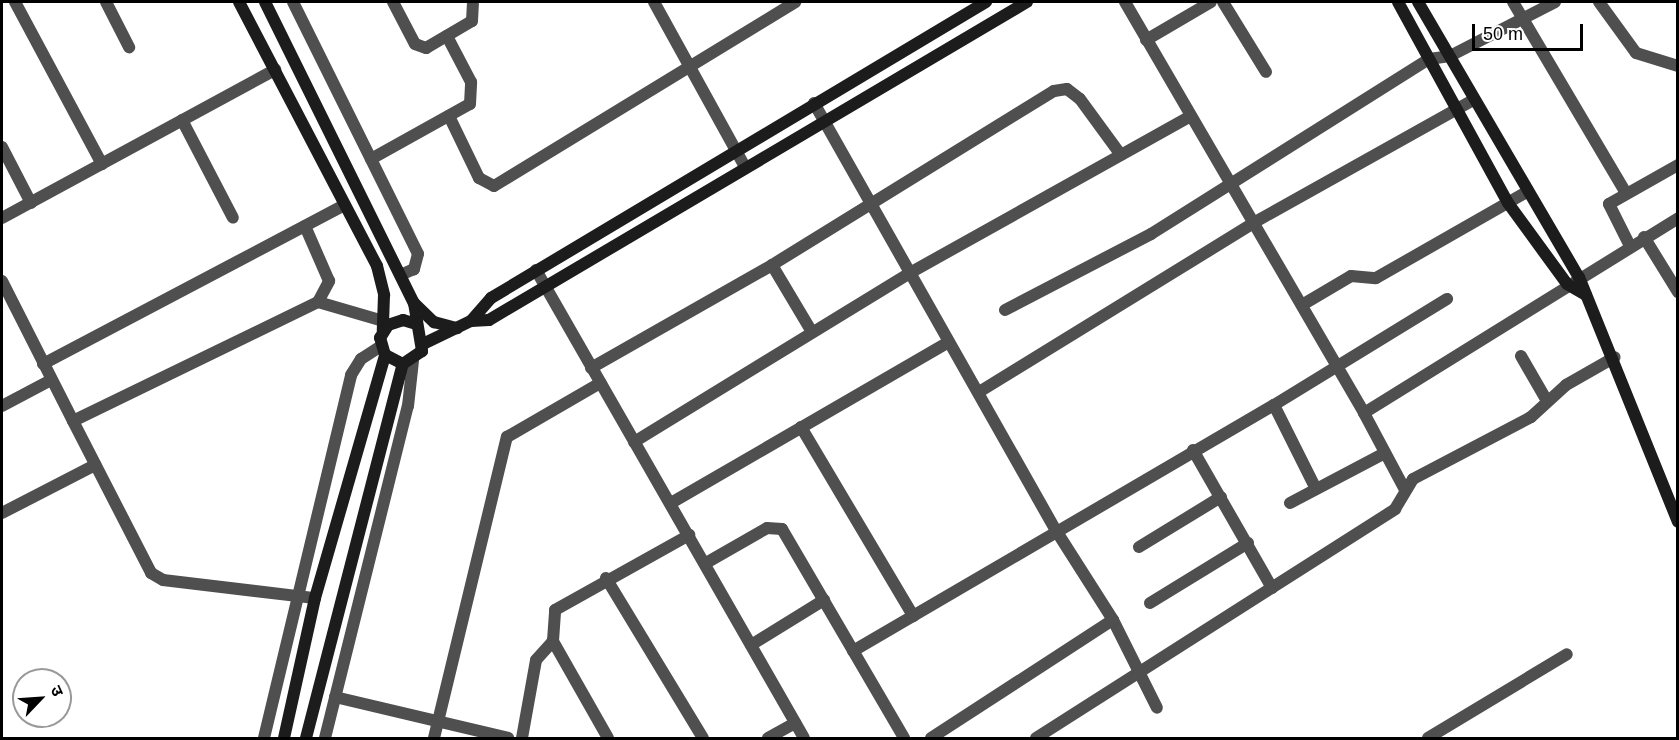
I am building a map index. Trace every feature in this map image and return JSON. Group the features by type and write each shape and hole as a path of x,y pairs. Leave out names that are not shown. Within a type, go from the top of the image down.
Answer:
{"street":[{"path":"15,2 102,164"},
{"path":"106,2 129,47"},
{"path":"239,2 377,266 383,326 383,351 315,598 284,738"},
{"path":"265,2 403,274 414,303 416,324 424,342"},
{"path":"293,2 418,254 414,269 403,274"},
{"path":"393,2 419,48 447,36 472,21 473,2"},
{"path":"654,2 745,167"},
{"path":"449,116 479,178 494,186 688,63 795,2"},
{"path":"471,321 485,302 536,270 735,149 986,2"},
{"path":"306,738 408,362 424,342 471,321 489,320 544,285 1027,2"},
{"path":"1125,2 1255,222 1364,412 1404,488"},
{"path":"1146,40 1211,2"},
{"path":"1223,2 1266,72"},
{"path":"1398,2 1508,203 1568,284 1586,295"},
{"path":"1418,2 1525,194 1579,277 1634,404 1677,522"},
{"path":"1513,2 1626,193"},
{"path":"1005,310 1151,234 1429,59 1450,56 1555,2"},
{"path":"1599,2 1636,53 1677,66"},
{"path":"371,159 449,116 474,95 447,36"},
{"path":"2,218 274,70"},
{"path":"591,368 872,208 1054,91 1067,89 1080,99 1121,155"},
{"path":"979,392 1255,222 1473,100"},
{"path":"814,104 947,343 979,392 1057,532 1113,620 1157,708"},
{"path":"634,442 908,274 1191,116"},
{"path":"182,120 233,218"},
{"path":"2,147 31,203"},
{"path":"1630,246 1610,210 1612,201 1677,165"},
{"path":"1302,305 1350,276 1376,278 1525,194"},
{"path":"44,364 344,205"},
{"path":"1364,412 1677,218"},
{"path":"73,421 318,302 329,281 305,226"},
{"path":"1644,237 1677,292"},
{"path":"772,265 812,332"},
{"path":"536,270 706,563 804,738"},
{"path":"2,281 152,573 163,580 315,598"},
{"path":"853,651 1193,450 1274,405 1447,299"},
{"path":"318,302 383,326 403,320 416,324"},
{"path":"414,303 434,322 457,328"},
{"path":"671,503 947,343"},
{"path":"264,738 351,375 361,359 383,351 408,362"},
{"path":"1521,356 1547,401"},
{"path":"1036,738 1140,671 1244,611 1272,588 1395,509 1404,488 1531,417 1547,401 1615,357"},
{"path":"325,738 408,406 408,362"},
{"path":"2,406 51,380"},
{"path":"434,738 507,437 600,383"},
{"path":"1274,405 1316,489"},
{"path":"801,427 913,616"},
{"path":"1193,450 1272,588"},
{"path":"1290,503 1385,453"},
{"path":"2,513 95,465"},
{"path":"1139,547 1221,497"},
{"path":"706,563 774,526 787,537 904,738"},
{"path":"608,738 553,641 555,610 606,578 689,535"},
{"path":"1150,603 1248,543"},
{"path":"606,578 703,738"},
{"path":"751,645 824,600"},
{"path":"931,738 1113,620"},
{"path":"522,738 536,660 553,641"},
{"path":"1428,738 1567,654"},
{"path":"335,697 508,738"},
{"path":"768,738 795,723"}]}
